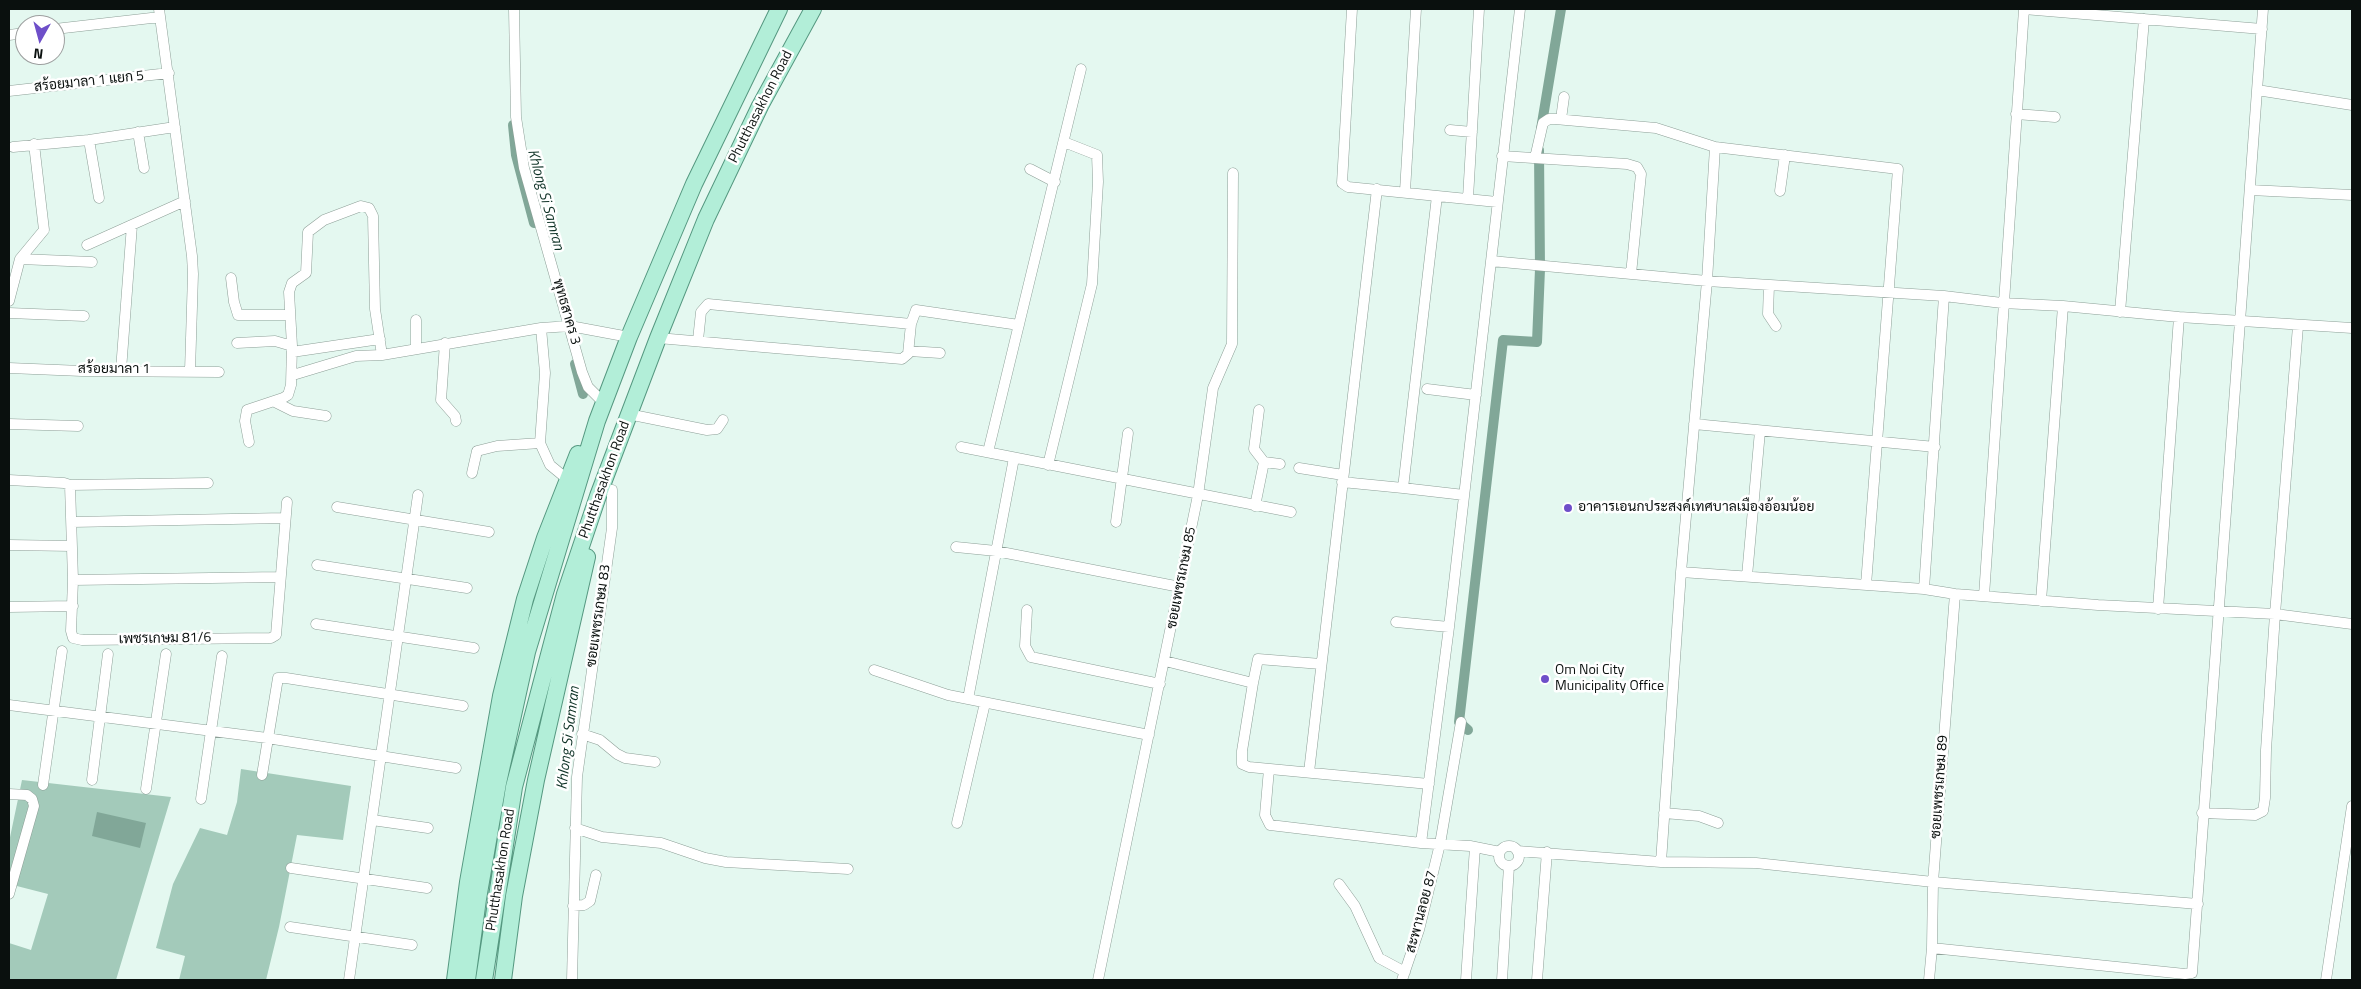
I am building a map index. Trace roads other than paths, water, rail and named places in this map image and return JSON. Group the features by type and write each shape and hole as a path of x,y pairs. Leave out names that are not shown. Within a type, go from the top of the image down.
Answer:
{"main road":[{"name":"Phutthasakhon Road","path":"467,980 478,899 506,785 565,594 604,492 628,414 706,219 728,170 799,34 816,9"},
{"name":"Phutthasakhon Road","path":"484,980 506,785 527,652 597,421 629,337 694,184 776,11"},
{"path":"455,980 484,778 501,696 525,599 567,479 597,421"},
{"path":"503,980 514,896 536,780 604,492"}],"street":[{"name":"พุทธสาคร 3","path":"514,9 516,117 524,168 585,379 588,387 604,403"},
{"path":"1352,9 1341,179 1346,186 1496,202"},
{"path":"1405,192 1416,9"},
{"path":"1468,198 1479,9"},
{"path":"1421,843 1449,627 1491,261 1496,202 1520,9"},
{"path":"1984,596 1992,497 2002,303 2024,9 2262,29"},
{"path":"1932,948 2192,973 2198,904 2202,813 2219,611 2263,9"},
{"path":"65,27 160,13 193,274 190,371"},
{"path":"2120,312 2144,19"},
{"path":"988,452 1081,69"},
{"name":"สร้อยมาลา 1 แยก 5","path":"9,90 169,73"},
{"path":"2257,90 2352,105"},
{"path":"1561,120 1564,97"},
{"path":"2016,114 2055,117"},
{"path":"1535,158 1543,123 1549,119 1656,128 1716,146 1898,169 1894,242 1887,293 1866,584"},
{"path":"13,147 89,140 175,127"},
{"path":"1450,130 1472,132"},
{"path":"138,132 144,168"},
{"path":"89,140 99,198"},
{"path":"1048,465 1092,284 1098,182 1097,155 1064,142"},
{"path":"9,300 20,260 44,230 34,144"},
{"path":"1661,862 1681,572 1707,281 1716,146"},
{"path":"1780,191 1784,154"},
{"path":"1502,156 1627,164 1637,167 1641,174 1631,274"},
{"path":"1030,169 1055,182"},
{"name":"ซอยเพชรเกษม 85","path":"1098,980 1198,495 1213,388 1232,344 1233,173"},
{"path":"1309,772 1377,189"},
{"path":"2250,190 2352,195"},
{"path":"1403,488 1437,196"},
{"path":"87,245 185,201"},
{"path":"249,442 245,421 247,410 275,402 288,395 293,375 289,316 290,286 306,273 308,232 324,220 361,206 369,208 373,216 375,309 382,354"},
{"path":"121,370 132,225"},
{"path":"20,260 92,262"},
{"path":"1491,261 1707,281 1944,296 2002,303 2063,306 2180,317 2352,328"},
{"path":"231,278 238,316 289,316"},
{"path":"1769,285 1768,314 1776,326"},
{"path":"1924,589 1944,296"},
{"path":"698,340 701,312 708,304 911,324"},
{"path":"2041,601 2063,306"},
{"path":"658,338 902,359 907,357 911,324 914,312 919,309 1019,325"},
{"path":"9,313 84,316"},
{"path":"2158,608 2180,317"},
{"path":"416,320 416,348"},
{"path":"293,375 356,356 382,354 546,327 570,326 629,337"},
{"path":"2202,813 2255,815 2263,811 2275,614 2298,326"},
{"path":"546,327 540,443 550,465 567,479"},
{"path":"237,343 275,341 292,349 319,349 380,339"},
{"path":"445,343 441,400 455,416 456,421"},
{"path":"319,349 329,364"},
{"path":"909,351 940,354"},
{"name":"สร้อยมาลา 1","path":"9,368 219,372"},
{"path":"1427,389 1476,395"},
{"path":"275,402 293,411 326,416"},
{"path":"1255,506 1264,462 1254,448 1259,410"},
{"path":"628,414 707,430 717,429 722,420"},
{"path":"9,424 78,426"},
{"path":"1694,424 1935,447"},
{"path":"1747,576 1760,431"},
{"path":"1116,522 1128,433"},
{"path":"472,473 477,451 497,446 540,443"},
{"path":"961,447 1291,512"},
{"path":"968,699 1014,458"},
{"path":"1264,462 1280,464"},
{"path":"1299,468 1343,478 1403,488 1464,495"},
{"path":"9,480 64,483 70,486 208,483"},
{"name":"เพชรเกษม 81/6","path":"70,486 73,580 71,631 73,638 82,640 271,638 277,632 287,502"},
{"name":"ซอยเพชรเกษม 83","path":"572,980 577,777 612,528 604,492"},
{"path":"349,980 406,579 416,521 418,495"},
{"path":"336,507 488,532"},
{"path":"72,522 285,518"},
{"path":"9,546 72,546"},
{"path":"956,546 996,551 1180,587"},
{"path":"317,565 467,588"},
{"path":"1681,572 1866,584 2041,601 2275,614 2352,624"},
{"path":"73,580 280,577"},
{"name":"ซอยเพชรเกษม 89","path":"1929,980 1932,948 1933,882 1954,594"},
{"path":"9,607 72,606"},
{"path":"1027,610 1025,646 1031,657 1160,684"},
{"path":"1396,622 1449,627"},
{"path":"316,624 474,648"},
{"path":"43,784 62,650"},
{"path":"92,780 108,654"},
{"path":"146,789 166,654"},
{"path":"201,799 222,656"},
{"path":"1321,664 1261,658 1257,663 1242,751 1242,764 1249,767 1429,784"},
{"path":"1165,661 1253,683"},
{"path":"874,670 948,695 1149,735"},
{"path":"262,775 276,682 281,677 463,706"},
{"path":"957,823 985,703"},
{"path":"9,705 54,712 100,715 267,738 456,768"},
{"name":"สะพานลอย 87","path":"1405,978 1440,844 1461,722"},
{"path":"582,734 600,740 625,758 654,762"},
{"path":"1270,769 1265,816 1270,825 1421,843 1475,847 1500,852 1508,846 1517,851 1661,862 1756,864 1933,882 2198,904"},
{"path":"9,794 27,795 32,799 34,806 9,894"},
{"path":"2326,980 2352,806"},
{"path":"1664,813 1699,816 1718,823"},
{"path":"372,820 428,828"},
{"path":"575,828 602,837 661,844 705,858 726,862 848,869"},
{"path":"1466,980 1475,847"},
{"path":"1509,866 1517,862 1519,857 1517,851"},
{"path":"1500,852 1501,862 1509,866"},
{"path":"1537,980 1547,852"},
{"path":"1502,980 1509,866"},
{"path":"291,868 427,888"},
{"path":"573,906 584,905 590,901 596,875"},
{"path":"1339,884 1355,906 1379,958 1405,978"},
{"path":"290,928 412,944"}],"waterway":[{"path":"1541,129 1561,9"},
{"name":"Khlong Si Samran","path":"513,125 516,155 534,223"},
{"path":"1468,730 1459,722 1503,340 1537,342 1540,269 1539,150"},
{"name":"Khlong Si Samran","path":"575,364 583,394"}],"place":[{"name":"อาคารเอนกประสงค์เทศบาลเมืองอ้อมน้อย","path":"1568,508"},
{"name":"Om Noi City Municipality Office","path":"1545,679"}]}
